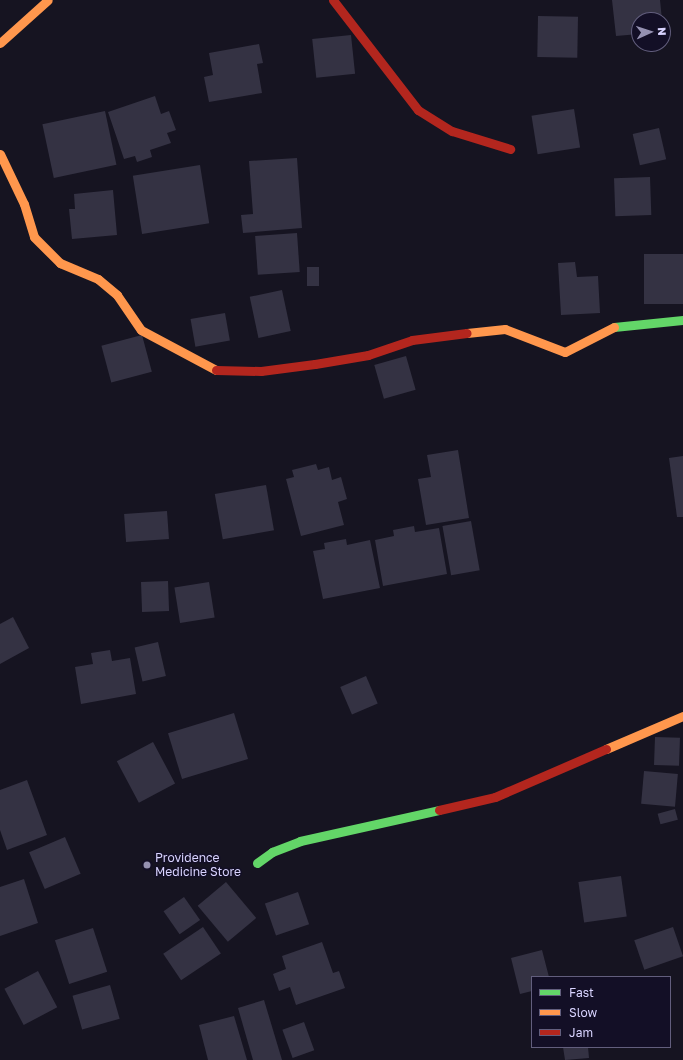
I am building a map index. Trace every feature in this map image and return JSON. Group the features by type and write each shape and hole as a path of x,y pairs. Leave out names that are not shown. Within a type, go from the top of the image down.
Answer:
{"street":[{"path":"0,43 48,0"},
{"path":"333,0 418,110 452,131 510,149"},
{"path":"0,154 24,204 34,238 60,264 103,283 117,295 141,330 210,370 261,372 368,355 412,340 505,329 564,352 621,324 683,320"},
{"path":"257,863 272,852 300,841 495,796 683,716"}],"building":[{"path":"612,0 660,0 661,12 631,12 631,35 616,36"},
{"path":"538,16 578,17 577,58 537,57"},
{"path":"351,35 355,74 316,78 312,39"},
{"path":"259,44 263,63 257,64 262,93 209,102 204,77 213,75 209,53"},
{"path":"155,96 161,114 169,111 176,130 167,133 171,143 150,150 152,157 137,162 135,156 124,159 108,112"},
{"path":"574,109 580,148 538,154 532,116"},
{"path":"105,111 116,165 54,178 42,124"},
{"path":"659,128 666,159 640,165 633,134"},
{"path":"297,158 302,228 243,233 241,215 253,214 249,161"},
{"path":"200,165 209,223 142,234 133,176"},
{"path":"650,177 651,215 615,216 614,178"},
{"path":"113,190 117,235 72,239 69,209 75,209 74,194"},
{"path":"297,233 300,272 258,275 255,236"},
{"path":"644,254 683,254 683,304 644,304"},
{"path":"575,262 577,277 598,276 600,313 561,315 558,263"},
{"path":"307,267 319,267 319,286 307,286"},
{"path":"282,290 291,331 258,338 250,297"},
{"path":"225,313 230,341 195,347 191,319"},
{"path":"142,335 152,372 111,383 101,346"},
{"path":"406,356 416,390 384,399 374,365"},
{"path":"458,450 469,518 426,525 418,479 431,477 427,455"},
{"path":"683,456 683,517 677,517 669,458"},
{"path":"316,464 318,470 329,467 332,480 341,477 347,499 338,502 344,525 301,536 286,479 294,477 292,470"},
{"path":"266,485 274,530 223,539 215,494"},
{"path":"167,511 169,539 126,542 124,514"},
{"path":"471,521 480,570 451,575 442,526"},
{"path":"414,526 415,532 439,528 447,574 383,586 375,540 394,536 393,530"},
{"path":"346,539 347,545 370,540 380,588 323,599 313,551 325,549 324,543"},
{"path":"168,581 169,611 142,612 141,582"},
{"path":"209,582 215,618 180,623 174,587"},
{"path":"13,617 29,648 0,664 0,624"},
{"path":"158,642 166,676 142,682 135,647"},
{"path":"110,650 112,661 130,658 136,694 81,704 75,667 93,664 91,653"},
{"path":"366,676 378,704 352,715 340,687"},
{"path":"234,713 248,759 182,779 168,733"},
{"path":"655,737 680,738 679,766 654,765"},
{"path":"153,742 175,783 139,803 117,761"},
{"path":"644,771 678,774 675,807 641,804"},
{"path":"27,780 47,835 7,850 0,830 0,790"},
{"path":"675,809 678,820 660,824 658,814"},
{"path":"65,837 81,874 45,889 29,852"},
{"path":"621,876 627,917 584,923 578,882"},
{"path":"24,879 38,923 0,936 0,887"},
{"path":"226,882 256,918 228,942 198,906"},
{"path":"298,892 309,924 276,936 265,903"},
{"path":"184,897 200,920 180,934 164,911"},
{"path":"203,927 221,954 181,980 163,954"},
{"path":"673,927 683,956 644,970 634,940"},
{"path":"93,928 107,972 69,984 55,940"},
{"path":"322,942 333,973 339,971 345,988 296,1005 290,987 279,991 273,974 286,969 282,956"},
{"path":"542,950 549,976 531,976 531,991 520,994 511,958"},
{"path":"38,971 57,1007 24,1025 4,989"},
{"path":"110,985 120,1019 82,1029 73,996"},
{"path":"264,1000 282,1060 253,1060 238,1008"},
{"path":"234,1016 247,1060 208,1060 199,1025"},
{"path":"304,1022 314,1050 293,1058 282,1030"},
{"path":"563,1048 588,1048 589,1058 565,1060"}],"traffic: fast":[{"path":"614,327 683,320"},
{"path":"257,863 272,852 300,841 439,810"}],"traffic: slow":[{"path":"0,43 48,0"},
{"path":"0,154 24,204 34,237 60,263 98,279 117,295 141,330 216,370"},
{"path":"467,333 505,329 565,352 614,327"},
{"path":"606,749 683,716"}],"traffic: jam":[{"path":"333,0 418,110 452,131 510,149"},
{"path":"216,370 261,371 315,364 368,355 412,340 467,333"},
{"path":"439,810 495,797 606,749"}],"place":[{"name":"Providence Medicine Store","path":"147,865"}]}
